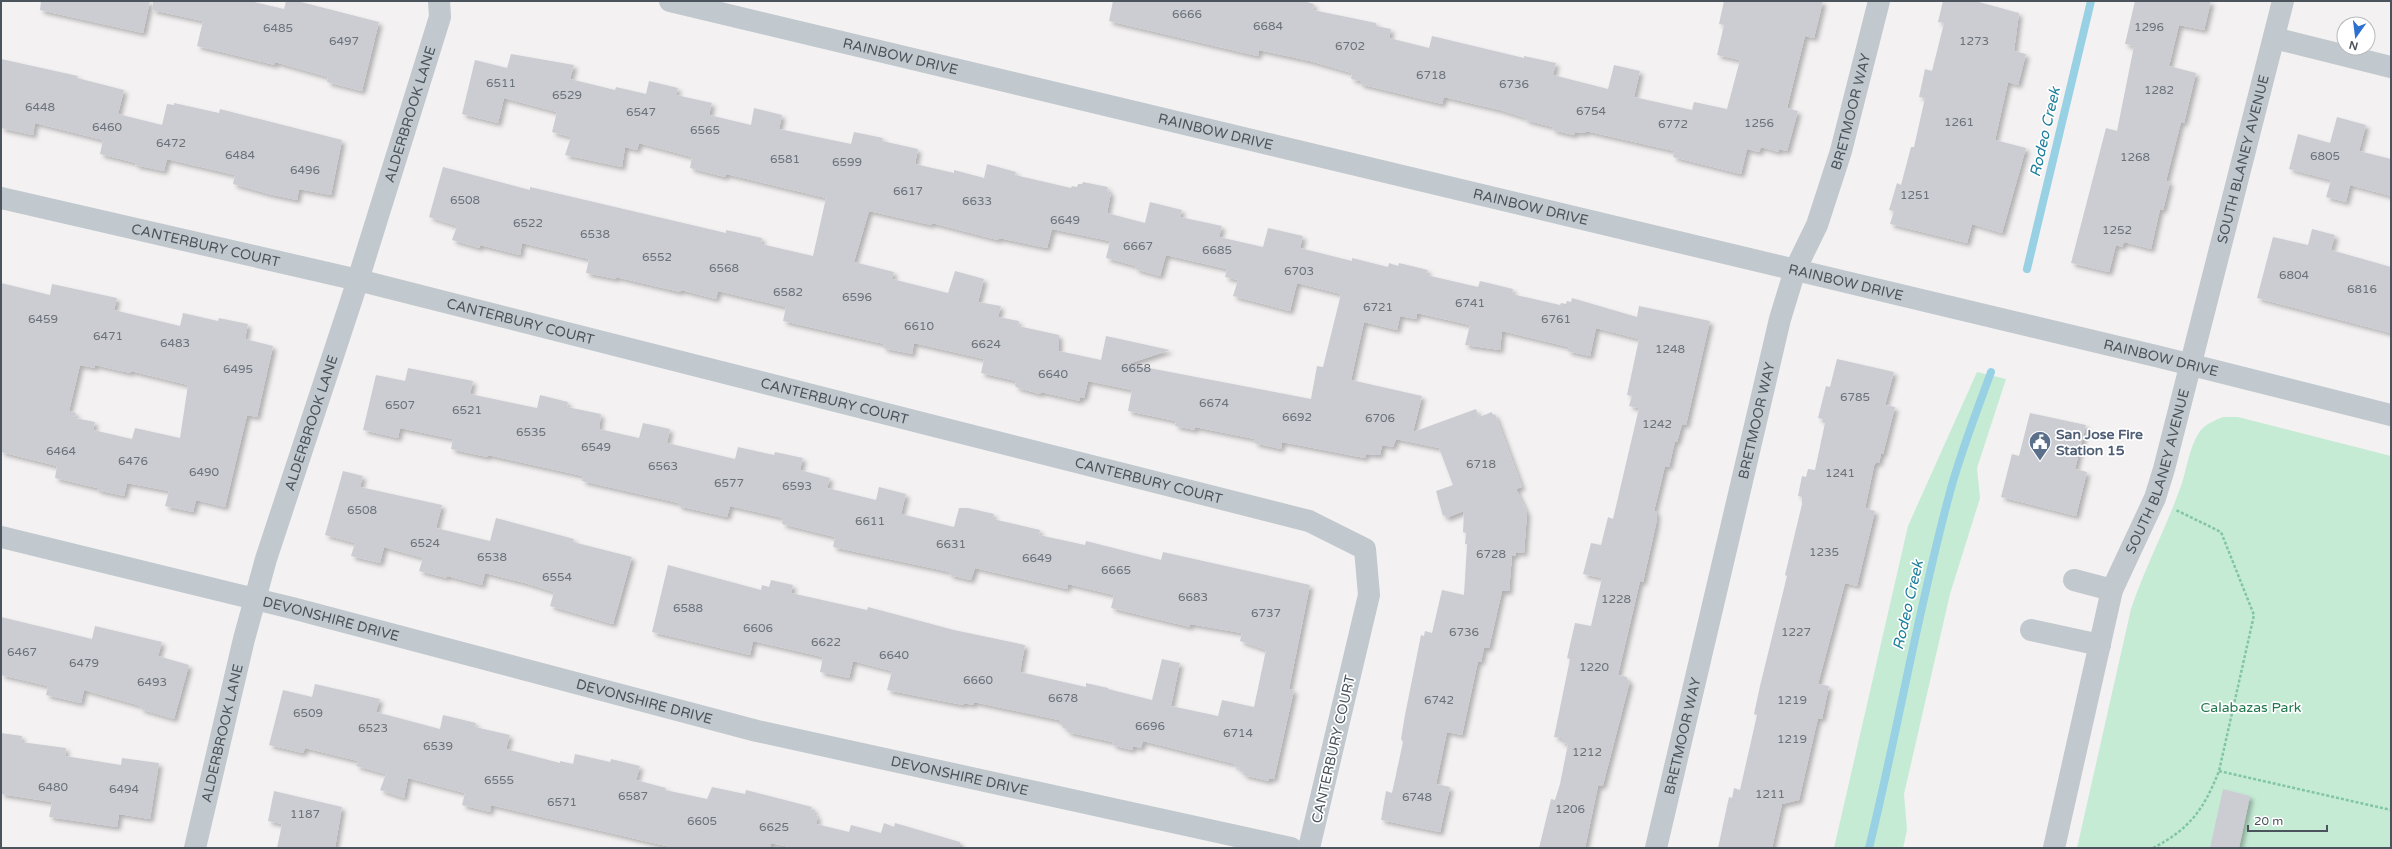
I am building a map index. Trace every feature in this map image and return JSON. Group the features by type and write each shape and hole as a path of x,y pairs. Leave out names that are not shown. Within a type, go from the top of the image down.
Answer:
{"street":[{"name":"ALDERBROOK LANE","path":"195,848 254,599 358,280 440,17 439,1"},
{"name":"RAINBOW DRIVE","path":"670,1 2190,365 2391,416"},
{"name":"BRETMOOR WAY","path":"1656,848 1780,322 1795,270 1817,225 1841,151 1879,1"},
{"name":"SOUTH BLANEY AVENUE","path":"2054,848 2112,590 2155,498 2283,1"},
{"path":"2274,38 2391,67"},
{"name":"CANTERBURY COURT","path":"1,198 358,280 1309,521 1365,549 1369,595 1309,848"},
{"name":"DEVONSHIRE DRIVE","path":"1,537 254,599 757,732 1291,848"},
{"path":"2074,580 2112,590"},
{"path":"2031,630 2100,645"}],"path":[{"path":"2153,848 2193,821 2212,791 2219,771 2254,616 2221,532 2175,509"},
{"path":"2219,771 2391,810"}],"green space":[{"path":"1977,372 2006,379 1977,468 1980,498 1950,594 1904,794 1907,830 1903,848 1834,848 1908,526"},
{"name":"Calabazas Park","path":"2223,417 2238,417 2391,456 2391,848 2077,848 2131,609 2175,502 2196,437 2205,426"}],"building":[{"path":"41,1 150,1 143,33 40,10"},
{"path":"153,1 250,1 284,9 286,1 297,1 379,22 362,91 327,82 328,77 275,62 275,65 197,46 203,21 152,10"},
{"path":"1113,1 1303,1 1314,4 1313,10 1376,23 1376,26 1391,29 1389,38 1429,48 1432,36 1524,58 1524,56 1556,63 1553,75 1608,89 1614,65 1640,71 1634,97 1692,110 1694,102 1727,109 1740,60 1717,55 1724,25 1719,24 1724,1 1823,1 1814,38 1805,36 1787,108 1798,111 1787,151 1779,149 1779,152 1761,147 1759,152 1747,149 1741,174 1673,157 1674,151 1586,131 1585,133 1575,132 1574,135 1552,130 1553,127 1525,120 1526,118 1500,110 1444,97 1442,104 1360,84 1360,81 1351,79 1352,73 1310,61 1259,50 1258,56 1109,21"},
{"path":"1943,1 1975,1 2019,13 2014,51 2026,54 2018,85 2008,82 1995,140 2026,148 2002,233 1972,224 1967,243 1890,224 1894,211 1889,210 1897,183 1901,185 1911,147 1914,147 1925,98 1919,97 1925,69 1932,71 1944,23 1938,22"},
{"path":"2135,1 2211,1 2204,30 2179,25 2169,66 2196,73 2184,123 2181,122 2166,181 2170,182 2163,210 2160,209 2151,249 2124,242 2122,247 2116,245 2109,272 2071,263 2106,128 2117,131 2134,46 2125,44"},
{"path":"511,54 574,65 570,79 615,90 616,87 646,94 649,81 678,88 676,95 712,103 709,115 751,125 754,108 782,115 779,129 851,144 854,132 883,138 882,141 918,149 915,164 954,173 954,170 984,178 987,164 1016,172 1015,175 1071,188 1072,186 1077,187 1078,184 1082,184 1083,182 1108,187 1107,191 1111,192 1107,213 1145,223 1150,202 1182,210 1180,217 1222,226 1219,237 1263,247 1268,228 1303,236 1300,248 1352,261 1352,258 1388,267 1389,263 1398,266 1399,263 1428,270 1426,275 1478,287 1480,281 1513,289 1512,294 1560,305 1561,303 1566,304 1567,301 1571,302 1572,298 1637,317 1639,306 1710,321 1686,425 1682,424 1677,442 1675,441 1669,467 1665,466 1654,511 1657,512 1656,524 1643,582 1640,581 1618,675 1627,677 1627,680 1630,681 1603,785 1598,786 1585,848 1539,848 1551,799 1555,800 1560,784 1568,744 1561,742 1561,738 1554,737 1570,659 1567,658 1575,623 1591,626 1602,578 1583,574 1591,543 1601,545 1608,517 1613,519 1639,408 1629,406 1632,396 1627,395 1639,339 1596,328 1590,356 1567,351 1569,347 1502,331 1500,350 1465,345 1470,325 1417,313 1416,319 1400,316 1397,330 1364,322 1351,380 1422,396 1413,432 1476,409 1479,417 1492,412 1493,415 1495,414 1522,487 1516,489 1527,513 1524,553 1516,552 1515,556 1512,555 1509,591 1502,591 1489,648 1484,648 1481,662 1478,661 1462,735 1447,732 1436,784 1450,787 1440,832 1381,820 1386,791 1392,793 1403,742 1401,739 1405,715 1421,635 1424,636 1425,631 1432,633 1442,590 1464,595 1467,544 1465,544 1466,533 1463,532 1464,511 1446,518 1445,515 1443,516 1436,491 1453,485 1439,448 1396,439 1393,447 1382,445 1380,455 1366,454 1365,458 1282,442 1281,449 1254,443 1255,439 1195,427 1195,430 1175,426 1176,421 1128,411 1132,390 1088,381 1084,398 1080,397 1080,401 1041,392 1040,394 1018,388 1015,386 1016,381 981,373 984,359 914,343 912,354 883,348 884,344 783,321 786,307 718,291 716,299 681,290 680,292 616,277 616,279 586,273 589,259 522,243 520,255 480,245 480,248 452,240 457,226 429,217 443,167 530,190 530,187 726,233 726,230 762,238 761,244 813,256 826,198 726,174 725,177 690,168 692,157 639,143 637,150 625,147 622,167 565,155 571,137 552,132 557,112 504,98 498,123 462,114 475,60 507,68","holes":["869,211 931,225 932,223 998,240 999,238 1047,248 1052,229 1110,241 1106,258 1136,266 1135,269 1160,276 1166,255 1227,269 1225,277 1238,280 1233,296 1290,311 1297,283 1341,294 1323,367 1317,366 1311,399 1128,364 1170,350 1106,336 1101,360 1059,351 1059,335 1018,326 1019,321 998,317 1001,306 978,302 984,279 955,271 948,293 892,279 894,272 854,262"]},
{"path":"1,59 78,76 77,78 124,90 118,114 162,125 167,104 174,105 174,103 219,113 220,109 342,140 331,195 299,189 297,200 269,194 233,184 235,175 167,159 164,171 135,165 136,163 100,154 103,140 35,123 33,135 1,128"},
{"path":"2337,117 2366,125 2359,151 2391,159 2391,196 2350,185 2346,202 2326,197 2331,180 2289,169 2298,134 2330,143"},
{"path":"2312,229 2335,235 2331,250 2391,267 2391,333 2257,298 2273,237 2308,245"},
{"path":"1,283 50,295 52,284 117,298 114,310 180,326 183,313 218,321 219,318 248,324 245,339 273,346 257,417 247,415 225,507 196,500 193,512 165,506 169,491 127,483 124,496 97,490 97,488 55,478 57,466 1,452","holes":["80,365 95,368 95,365 130,373 131,371 188,385 180,438 135,428 132,439 93,430 95,422 75,418 76,413 69,411"]},
{"path":"1837,359 1894,372 1885,405 1895,407 1883,454 1881,454 1879,463 1876,462 1874,466 1865,508 1875,511 1857,586 1845,583 1818,684 1829,686 1822,719 1818,718 1799,800 1782,804 1772,848 1718,848 1729,797 1732,798 1734,788 1740,790 1757,715 1754,714 1760,686 1787,576 1785,575 1802,504 1802,497 1798,496 1802,476 1806,477 1808,469 1815,470 1825,423 1822,422 1823,419 1818,418 1826,386 1830,387"},
{"path":"408,368 473,381 470,394 537,408 540,395 568,402 567,407 601,414 599,429 639,438 643,423 670,429 667,443 735,459 738,447 774,455 775,452 803,458 800,470 830,478 827,488 876,500 879,487 906,494 901,514 954,527 959,508 968,508 994,514 993,519 1040,530 1039,535 1085,545 1086,541 1161,560 1163,552 1310,585 1289,689 1294,690 1274,779 1269,778 1269,781 1243,775 1244,772 1239,771 1240,768 1234,767 1235,764 1143,741 1141,748 1133,746 1132,750 1112,745 1113,742 1067,732 1068,729 1063,728 1063,724 1059,724 1059,720 974,702 973,705 964,703 963,705 887,690 892,671 853,661 849,678 820,672 823,657 753,641 750,655 652,632 668,565 761,590 762,585 769,587 771,580 793,585 791,593 867,610 868,607 954,630 1025,645 1020,672 1086,687 1086,683 1152,700 1162,659 1180,663 1171,706 1218,716 1222,700 1254,707 1266,650 1240,641 1242,633 1190,624 1190,627 1111,608 1114,595 1068,584 1067,589 975,568 971,580 949,575 950,572 833,547 835,537 782,524 783,518 730,506 727,517 678,506 679,503 582,481 583,476 488,455 487,457 451,449 453,439 400,428 398,438 363,430 376,375 405,381"},
{"name":"San Jose Fire Station 15","path":"2030,413 2086,425 2075,469 2087,472 2076,516 2001,497 2012,454 2019,456"},
{"path":"343,471 363,476 360,487 442,505 436,528 490,541 496,518 574,539 573,542 632,557 613,624 550,606 554,592 525,583 485,573 482,585 419,571 423,558 384,547 380,563 351,556 355,543 325,535"},
{"path":"1,617 92,639 95,626 162,642 158,656 189,665 174,719 140,709 141,706 84,690 81,703 46,695 48,686 1,675"},
{"path":"315,684 380,699 376,712 440,729 443,715 476,723 475,727 510,735 506,749 560,763 560,761 573,764 575,754 610,762 611,759 640,766 636,780 666,788 665,790 707,799 712,787 745,794 746,790 812,807 811,810 815,810 814,815 818,816 816,824 849,832 851,825 881,833 884,823 894,827 895,823 960,842 960,848 794,848 771,843 770,848 675,848 491,805 490,812 462,805 465,793 408,778 404,798 380,790 386,774 356,766 358,761 305,748 303,753 269,745 283,690 312,697"},
{"path":"1,733 22,736 21,742 66,748 65,756 121,765 122,758 159,763 150,819 119,814 117,827 49,817 52,802 1,794"},
{"path":"2223,789 2250,796 2239,848 2210,848"},
{"path":"274,791 342,807 335,848 277,848 282,824 268,821"}],"waterway":[{"name":"Rodeo Creek","path":"2027,269 2091,1"},
{"name":"Rodeo Creek","path":"1869,848 1928,580 1950,492 1969,431 1991,372"}],"place":[{"name":"San Jose Fire Station 15","path":"2040,462"}]}
